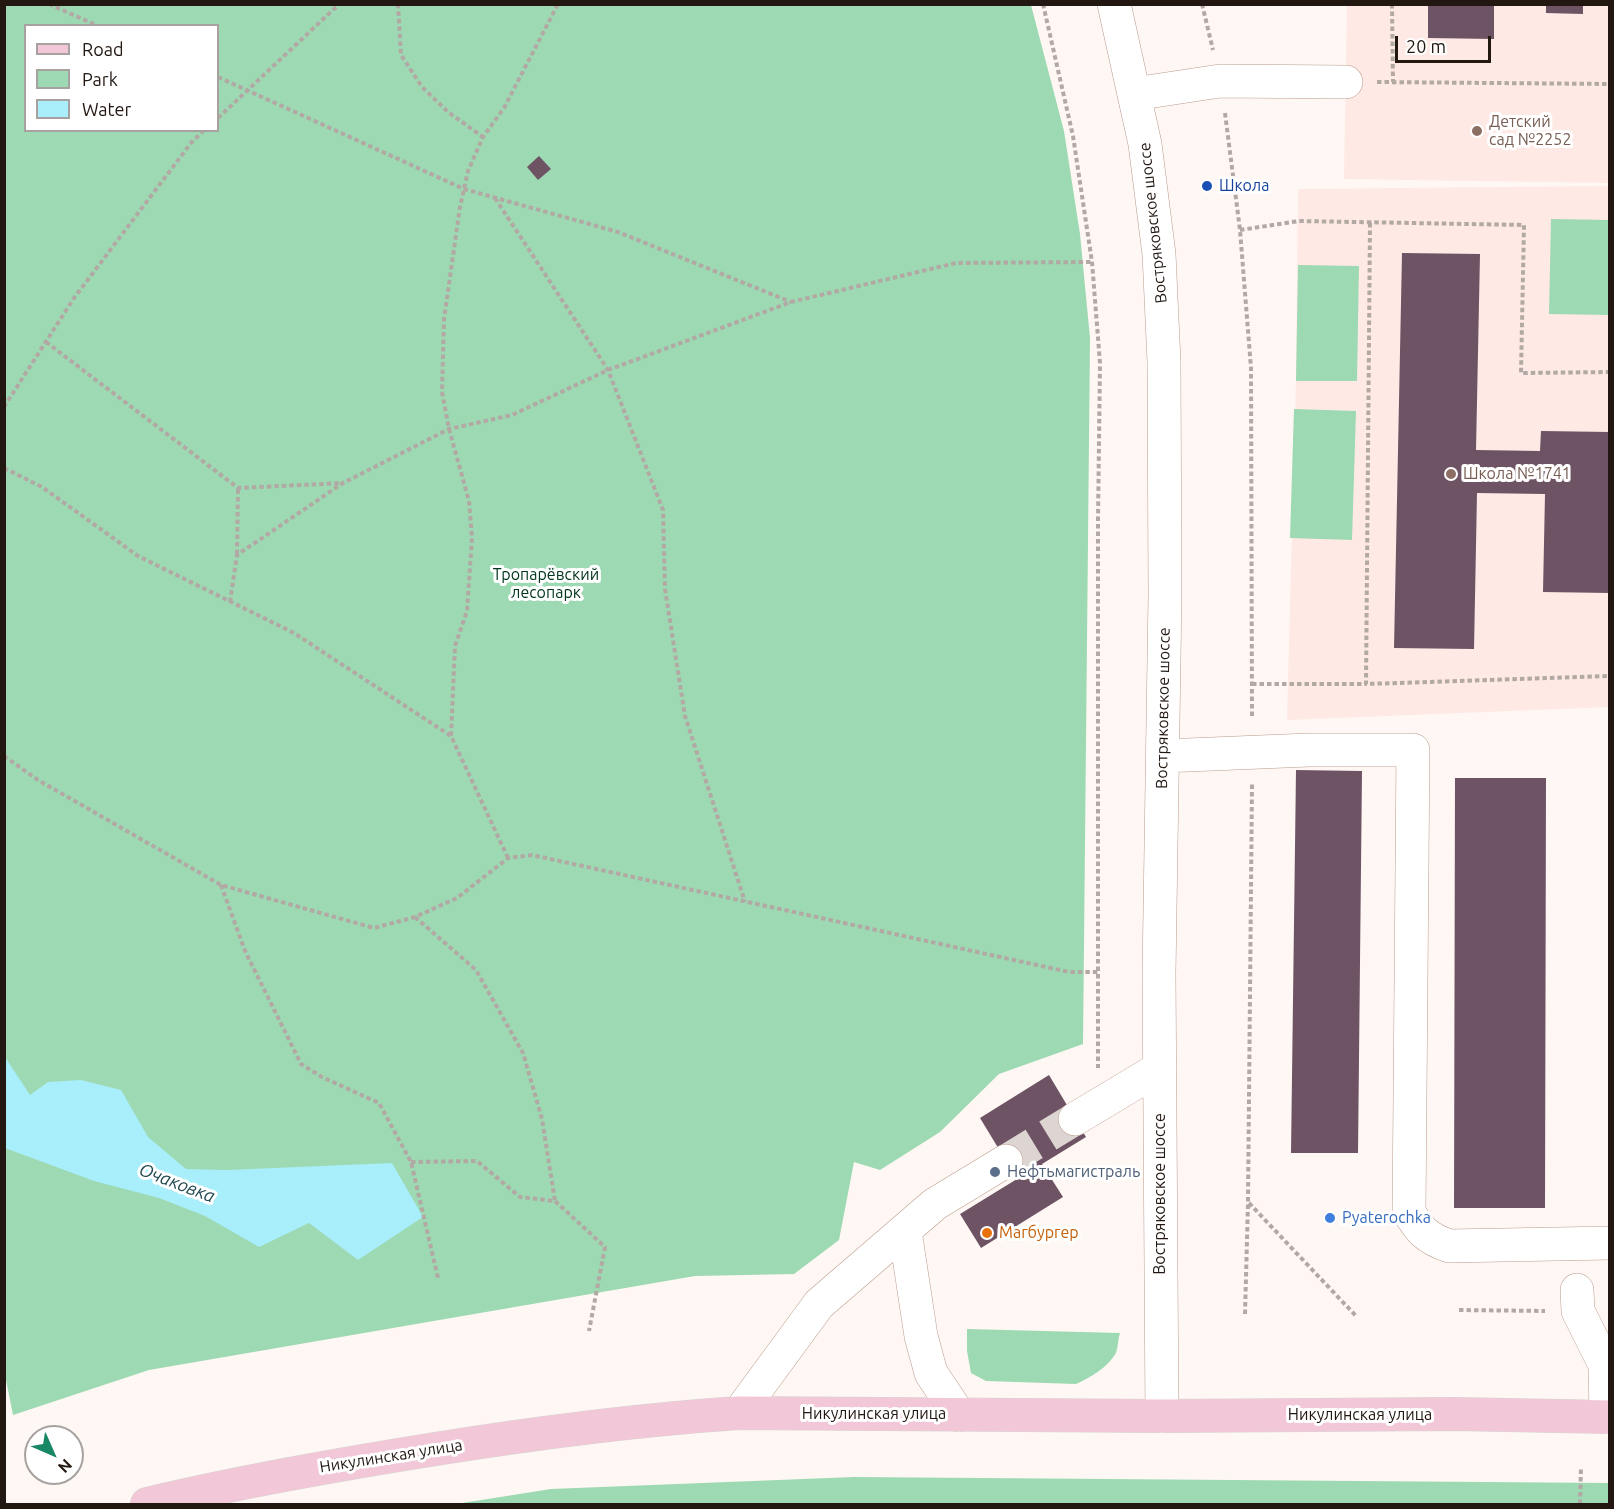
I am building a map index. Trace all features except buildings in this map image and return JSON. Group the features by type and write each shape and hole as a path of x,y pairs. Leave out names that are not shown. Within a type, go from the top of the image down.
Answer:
{"main road":[{"name":"Никулинская улица","path":"147,1504 316,1468 508,1438 679,1417 740,1413 1162,1416 1454,1414 1608,1417"}],"street":[{"name":"Востряковское шоссе","path":"1114,4 1145,144 1159,254 1164,350 1166,485 1159,973 1162,1416"},
{"path":"1134,94 1220,81 1346,82"},
{"path":"1163,756 1252,752 1413,750 1409,1212 1419,1229 1433,1241 1449,1246 1610,1243"},
{"path":"1087,1112 1160,1068"},
{"path":"740,1413 819,1304 935,1204 1006,1161"},
{"path":"905,1231 921,1336 932,1373 959,1415"},
{"path":"1577,1301 1605,1365 1608,1417"}],"path":[{"path":"49,4 94,24"},
{"path":"219,117 336,7 336,4"},
{"path":"398,4 401,55 422,87 448,112 483,137"},
{"path":"508,858 451,736 456,646 467,611 472,538 469,501 449,429 442,392 444,319 468,171 483,137 504,108 558,4"},
{"path":"1042,4 1073,136 1092,262 1100,363 1098,972 1087,1112"},
{"path":"1202,4 1220,81 1233,163 1251,368 1252,752 1245,1314"},
{"path":"1392,4 1393,82 1610,84"},
{"path":"219,76 464,189 618,232 791,302"},
{"path":"4,407 74,298 191,143 202,132"},
{"path":"495,198 608,370 663,510 665,589 685,716 745,902"},
{"path":"1240,230 1299,221 1524,225 1521,373 1610,372"},
{"path":"1366,684 1370,223"},
{"path":"237,555 343,483 449,429 512,415 608,370 791,302 956,263 1092,262"},
{"path":"46,342 238,488 343,483"},
{"path":"4,468 42,487 138,556 294,633 451,736"},
{"path":"230,602 237,555 238,488"},
{"path":"1252,684 1366,684 1610,676"},
{"path":"4,756 38,780 221,885 374,928 415,917 457,898 508,858 532,855 1069,972 1098,972"},
{"path":"221,885 245,951 301,1064 322,1077 379,1104 411,1162 438,1278"},
{"path":"415,917 476,970 523,1053 542,1119 555,1201"},
{"path":"411,1162 477,1161 520,1197 555,1201 605,1248 589,1331"},
{"path":"1248,1203 1356,1316"},
{"path":"1459,1310 1577,1301"},
{"path":"1580,1504 1581,1467"}],"shaded area":[{"name":"Детский сад №2252","path":"1347,5 1609,5 1609,183 1344,179"},
{"name":"Школа №1741","path":"1609,186 1609,707 1287,720 1296,381 1298,189"}],"green space":[{"name":"Тропарёвский лесопарк","path":"4,5 1031,5 1064,131 1080,234 1090,338 1083,1044 999,1074 940,1132 880,1170 854,1162 839,1240 794,1274 695,1276 149,1370 13,1415 4,1370"},
{"path":"1551,219 1609,220 1609,315 1549,314"},
{"path":"1298,265 1359,266 1357,381 1296,381"},
{"path":"1294,409 1356,411 1352,540 1290,538"},
{"path":"967,1329 1120,1333 1113,1358 1098,1372 1076,1384 986,1381 971,1373 967,1351"},
{"path":"854,1477 1609,1483 1610,1504 456,1504 551,1489"}],"water":[{"name":"Очаковка","path":"5,1057 30,1095 48,1082 81,1080 121,1090 148,1137 186,1169 227,1170 392,1163 423,1217 358,1260 309,1223 259,1247 205,1216 159,1198 94,1181 5,1148"}],"tunnel":[{"path":"1006,1161 1075,1119"}],"place":[{"name":"Детский сад №2252","path":"1477,131"},
{"name":"Школа","path":"1207,186"},
{"name":"Школа №1741","path":"1451,474"},
{"name":"Нефтьмагистраль","path":"995,1172"},
{"name":"Pyaterochka","path":"1330,1218"},
{"name":"Магбургер","path":"987,1233"}]}
